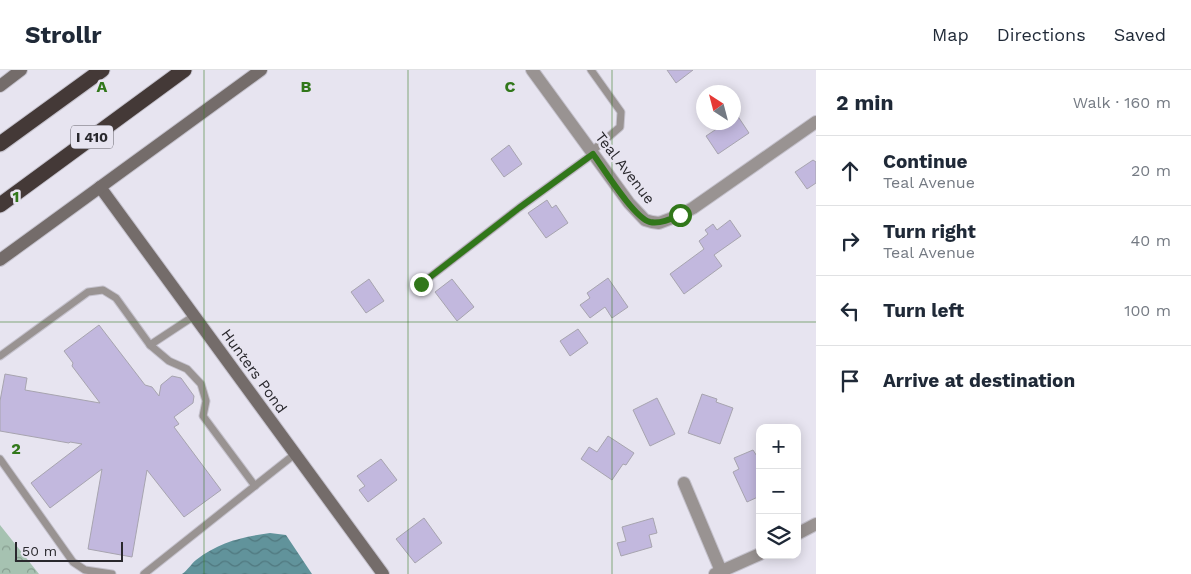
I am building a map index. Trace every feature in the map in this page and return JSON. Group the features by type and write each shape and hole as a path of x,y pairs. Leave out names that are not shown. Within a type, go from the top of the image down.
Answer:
{"highway":[{"path":"0,144 102,70"},
{"name":"I 410","path":"0,205 184,70"}],"street":[{"path":"0,86 22,70"},
{"path":"0,260 261,70"},
{"name":"Teal Avenue","path":"532,70 592,153 638,214 645,220 659,222 680,215 693,208 816,122"},
{"name":"Hunters Pond","path":"100,187 383,574"},
{"path":"684,483 718,572 756,556"},
{"path":"801,532 816,524"}],"lane":[{"path":"421,284 592,153 620,126 621,112 591,70"},
{"path":"0,356 88,292 103,290 116,298 150,345 170,361 187,369 201,384 206,401 203,416 255,486"},
{"path":"150,345 194,316"},
{"path":"144,574 295,454"},
{"path":"0,459 73,562 85,570 112,574"}],"green space":[{"path":"0,525 39,574 0,574"}],"water":[{"path":"270,533 286,535 312,574 182,574 196,560 213,549 250,536"}],"building":[{"path":"667,70 693,70 676,83"},
{"path":"741,121 749,133 718,154 706,136 715,130 741,130"},
{"path":"509,145 522,164 504,177 491,159"},
{"path":"813,160 816,162 816,183 807,189 795,172"},
{"path":"547,200 552,208 556,205 568,223 546,238 528,213"},
{"path":"730,220 741,236 714,255 722,266 684,294 670,274 704,249 699,241 708,234 705,230 713,224 717,230"},
{"path":"608,278 628,307 612,318 605,307 590,318 580,305 590,298 587,293"},
{"path":"369,279 384,301 366,313 351,292"},
{"path":"452,279 474,307 457,321 435,292"},
{"path":"99,325 145,385 152,387 159,396 161,385 172,376 181,378 194,396 193,403 174,417 179,424 174,427 221,490 184,517 147,470 132,557 88,549 102,469 50,508 31,483 82,444 0,431 0,401 5,374 27,378 25,390 100,403 72,366 73,363 64,351"},
{"path":"578,329 588,343 570,356 560,341"},
{"path":"702,394 717,399 716,402 733,408 720,444 688,433"},
{"path":"657,398 675,434 650,446 633,410"},
{"path":"608,436 634,453 626,465 623,464 612,480 581,459 589,447 597,452"},
{"path":"753,450 756,455 756,498 747,502 733,472 739,469 734,458"},
{"path":"381,459 397,480 368,502 359,490 365,486 357,476"},
{"path":"424,518 442,543 415,563 396,539"},
{"path":"653,518 657,533 649,535 652,547 621,556 617,543 626,541 622,527"}],"route":[{"path":"421,284 519,208 593,154 629,203 645,220 659,222 680,215"}]}
